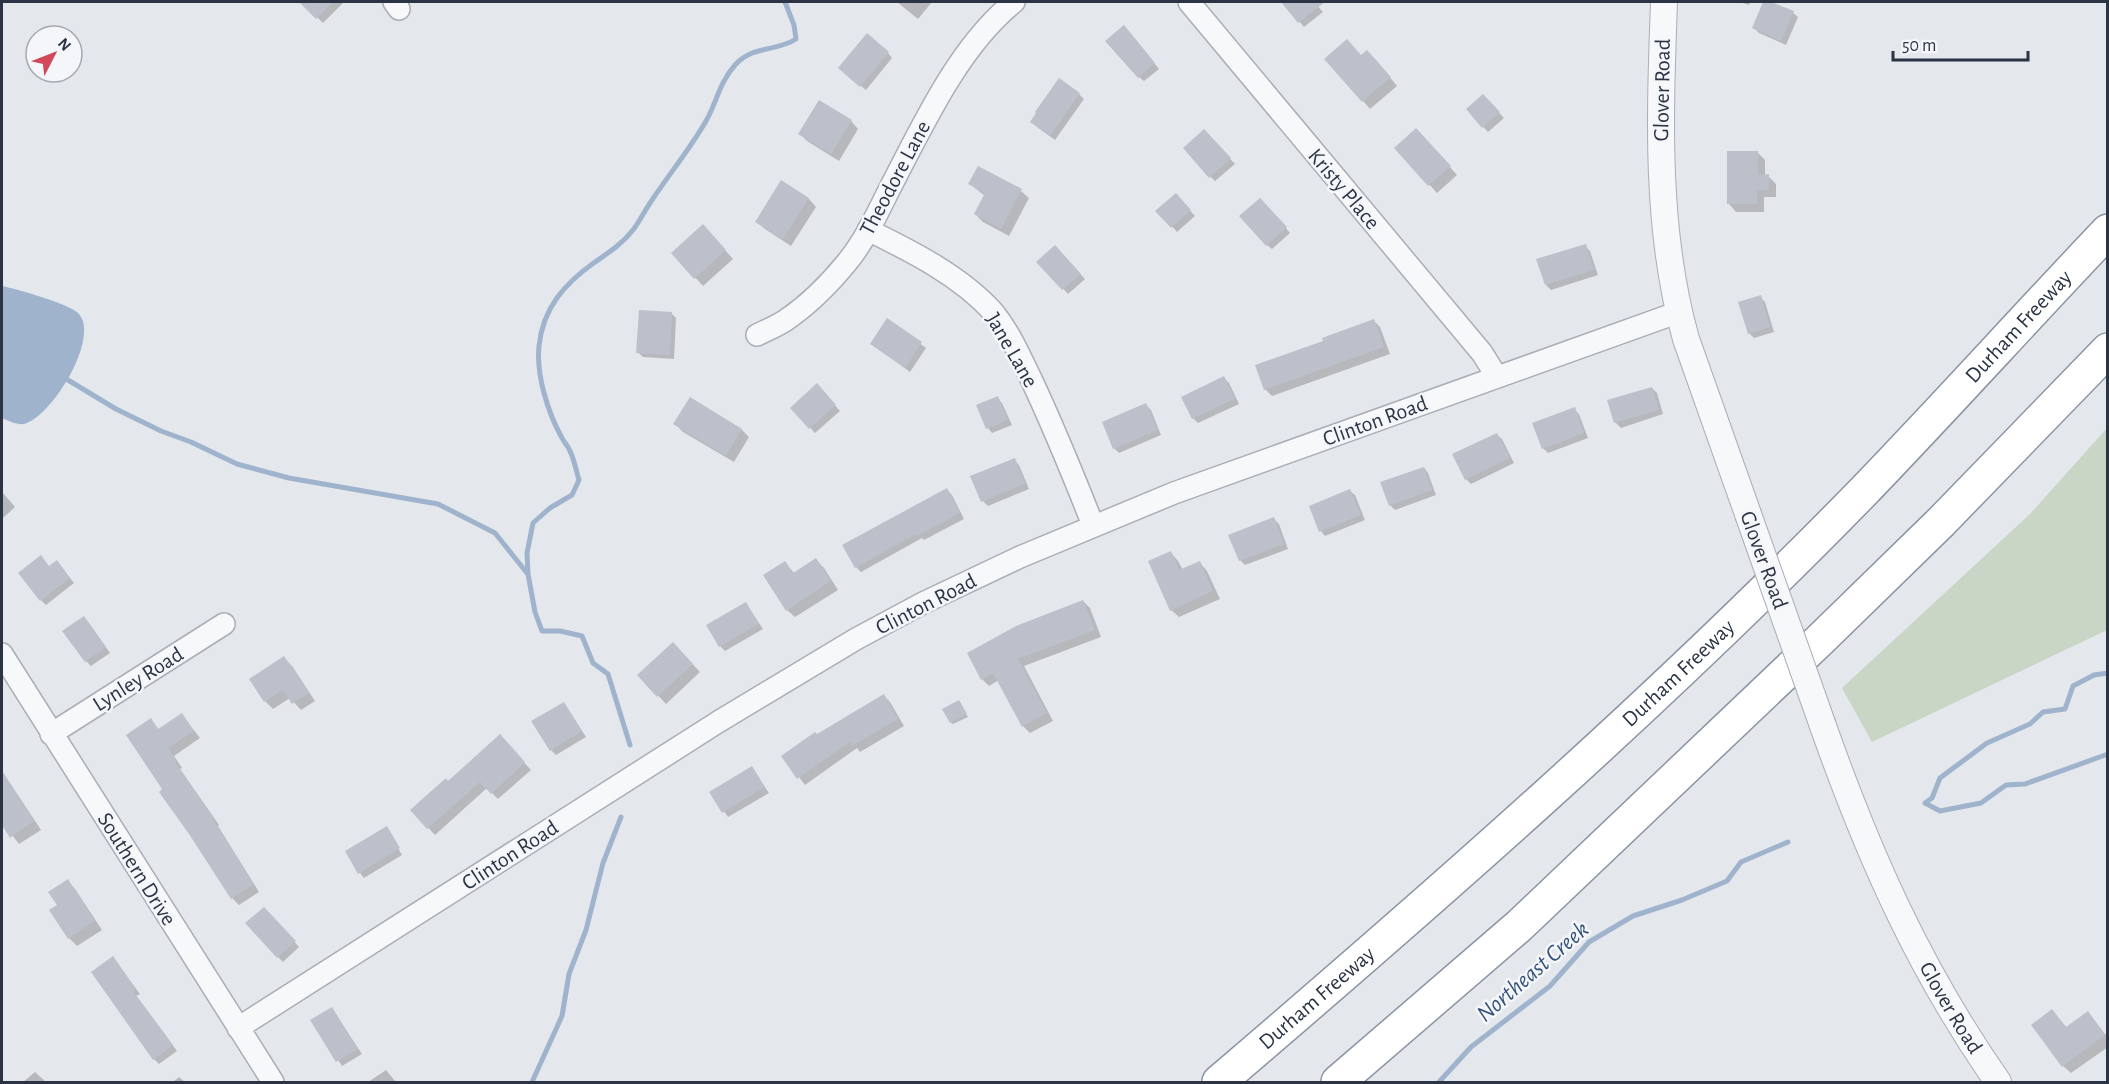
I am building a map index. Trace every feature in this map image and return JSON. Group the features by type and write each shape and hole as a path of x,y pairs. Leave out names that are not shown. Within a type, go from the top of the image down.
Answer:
{"highway":[{"name":"Durham Freeway","path":"1219,1083 1406,922 1659,691 1862,492 2108,231"},
{"path":"1338,1083 1519,926 1797,663 1941,522 2108,350"}],"street":[{"name":"Theodore Lane","path":"757,335 786,320 849,260 868,230 948,82 993,21 1014,2"},
{"name":"Kristy Place","path":"1189,2 1482,353 1497,377"},
{"name":"Glover Road","path":"1664,2 1662,164 1665,226 1679,312 1695,364 1860,825 1902,920 1951,1010 1998,1083"},
{"name":"Jane Lane","path":"868,230 940,270 961,284 993,313 1019,353 1093,525"},
{"name":"Clinton Road","path":"238,1028 718,722 786,680 923,603 1093,525 1174,493 1679,312"},
{"name":"Lynley Road","path":"51,734 224,624"},
{"name":"Southern Drive","path":"2,654 273,1083"}],"green space":[{"path":"2107,428 2107,630 1872,742 1842,688 2030,514"}],"water":[{"path":"2,286 66,306 79,314 84,325 78,358 70,375 47,407 24,424 2,418"}],"building":[{"path":"299,2 333,2 316,19"},
{"path":"1281,2 1325,2 1298,23"},
{"path":"1763,2 1771,2 1794,11 1781,41 1752,28"},
{"path":"1124,25 1155,63 1138,78 1105,41"},
{"path":"867,33 889,52 860,87 838,68"},
{"path":"1347,39 1361,55 1367,50 1391,77 1362,102 1324,59"},
{"path":"1059,78 1080,93 1050,136 1030,122"},
{"path":"1483,94 1500,112 1482,128 1466,109"},
{"path":"819,100 852,120 831,154 798,134"},
{"path":"1416,128 1451,166 1428,186 1394,148"},
{"path":"1204,129 1231,158 1209,178 1183,148"},
{"path":"1727,151 1758,151 1758,175 1769,174 1769,190 1757,190 1757,204 1727,204"},
{"path":"978,166 1022,189 1001,229 974,214 985,193 968,184"},
{"path":"781,180 809,198 783,239 755,222"},
{"path":"1176,193 1191,210 1171,228 1155,211"},
{"path":"1260,198 1287,227 1266,246 1239,216"},
{"path":"703,224 726,250 694,279 671,253"},
{"path":"1586,244 1594,270 1545,285 1536,259"},
{"path":"1055,245 1081,274 1062,290 1036,262"},
{"path":"1761,295 1770,327 1748,334 1738,302"},
{"path":"639,310 672,312 670,355 636,353"},
{"path":"887,318 922,342 905,368 870,344"},
{"path":"1374,319 1384,347 1264,390 1255,365 1323,341 1322,338"},
{"path":"1224,376 1235,399 1192,419 1181,397"},
{"path":"817,383 836,405 809,429 790,408"},
{"path":"1652,387 1659,410 1614,423 1607,400"},
{"path":"998,396 1008,420 986,429 976,405"},
{"path":"690,397 742,429 726,456 673,424"},
{"path":"1146,403 1158,430 1113,449 1102,422"},
{"path":"1575,407 1584,433 1542,449 1532,423"},
{"path":"1497,433 1510,458 1465,480 1452,454"},
{"path":"1015,458 1025,484 981,502 970,476"},
{"path":"1424,467 1432,490 1389,506 1380,482"},
{"path":"947,488 960,513 917,536 916,534 855,568 842,545"},
{"path":"1350,489 1361,515 1319,532 1309,506"},
{"path":"1274,517 1284,544 1239,561 1228,535"},
{"path":"1171,551 1179,570 1200,561 1213,591 1170,611 1148,561"},
{"path":"41,555 49,566 57,560 70,578 40,601 18,573"},
{"path":"816,558 831,581 786,611 763,575 785,561 793,573"},
{"path":"1083,600 1095,630 1018,659 1047,713 1022,727 993,673 981,680 967,653 1016,626"},
{"path":"746,602 759,624 719,647 706,625"},
{"path":"84,616 106,647 85,662 62,631"},
{"path":"673,642 693,664 657,697 637,675"},
{"path":"284,656 309,693 292,704 283,690 264,702 249,679"},
{"path":"884,694 898,719 852,746 850,742 797,779 781,756 815,732 817,734"},
{"path":"959,700 967,714 950,723 942,709"},
{"path":"564,702 582,731 550,751 531,721"},
{"path":"182,713 194,731 168,748 254,884 231,899 159,792 162,789 126,735 151,718 158,729"},
{"path":"500,734 525,762 491,794 480,782 427,829 410,810 446,778 448,781"},
{"path":"752,766 765,787 722,813 709,792"},
{"path":"2,772 34,821 10,838 2,825"},
{"path":"387,826 400,848 358,874 345,851"},
{"path":"68,879 95,921 68,939 49,910 57,905 48,892"},
{"path":"264,907 296,941 277,958 245,923"},
{"path":"113,956 136,989 133,991 173,1045 153,1060 91,972"},
{"path":"332,1007 358,1049 336,1062 310,1020"},
{"path":"2052,1009 2066,1027 2088,1011 2105,1035 2062,1067 2031,1025"}],"waterway":[{"path":"630,745 608,674 593,663 582,636 560,631 542,631 535,612 528,574 527,553 533,523 550,508 572,495 579,480 572,456 557,428 544,394 539,369 541,332 550,309 565,288 584,270 620,244 636,227 700,131 725,79 735,65 749,54 781,46 796,39 794,25 785,2"},
{"path":"63,377 116,409 237,464 289,478 438,504 495,533 527,573"},
{"path":"1925,803 1932,798 1940,778 1987,743 2030,724 2043,712 2065,709 2073,686 2094,675 2108,673"},
{"name":"Northeast Creek","path":"1925,803 1940,811 1981,803 2006,785 2025,784 2108,754"},
{"path":"532,1082 562,1016 569,974 586,930 603,863 621,817"},
{"name":"Northeast Creek","path":"1439,1082 1471,1047 1550,986 1589,942 1633,916 1682,900 1727,881 1741,862 1788,842"}]}
